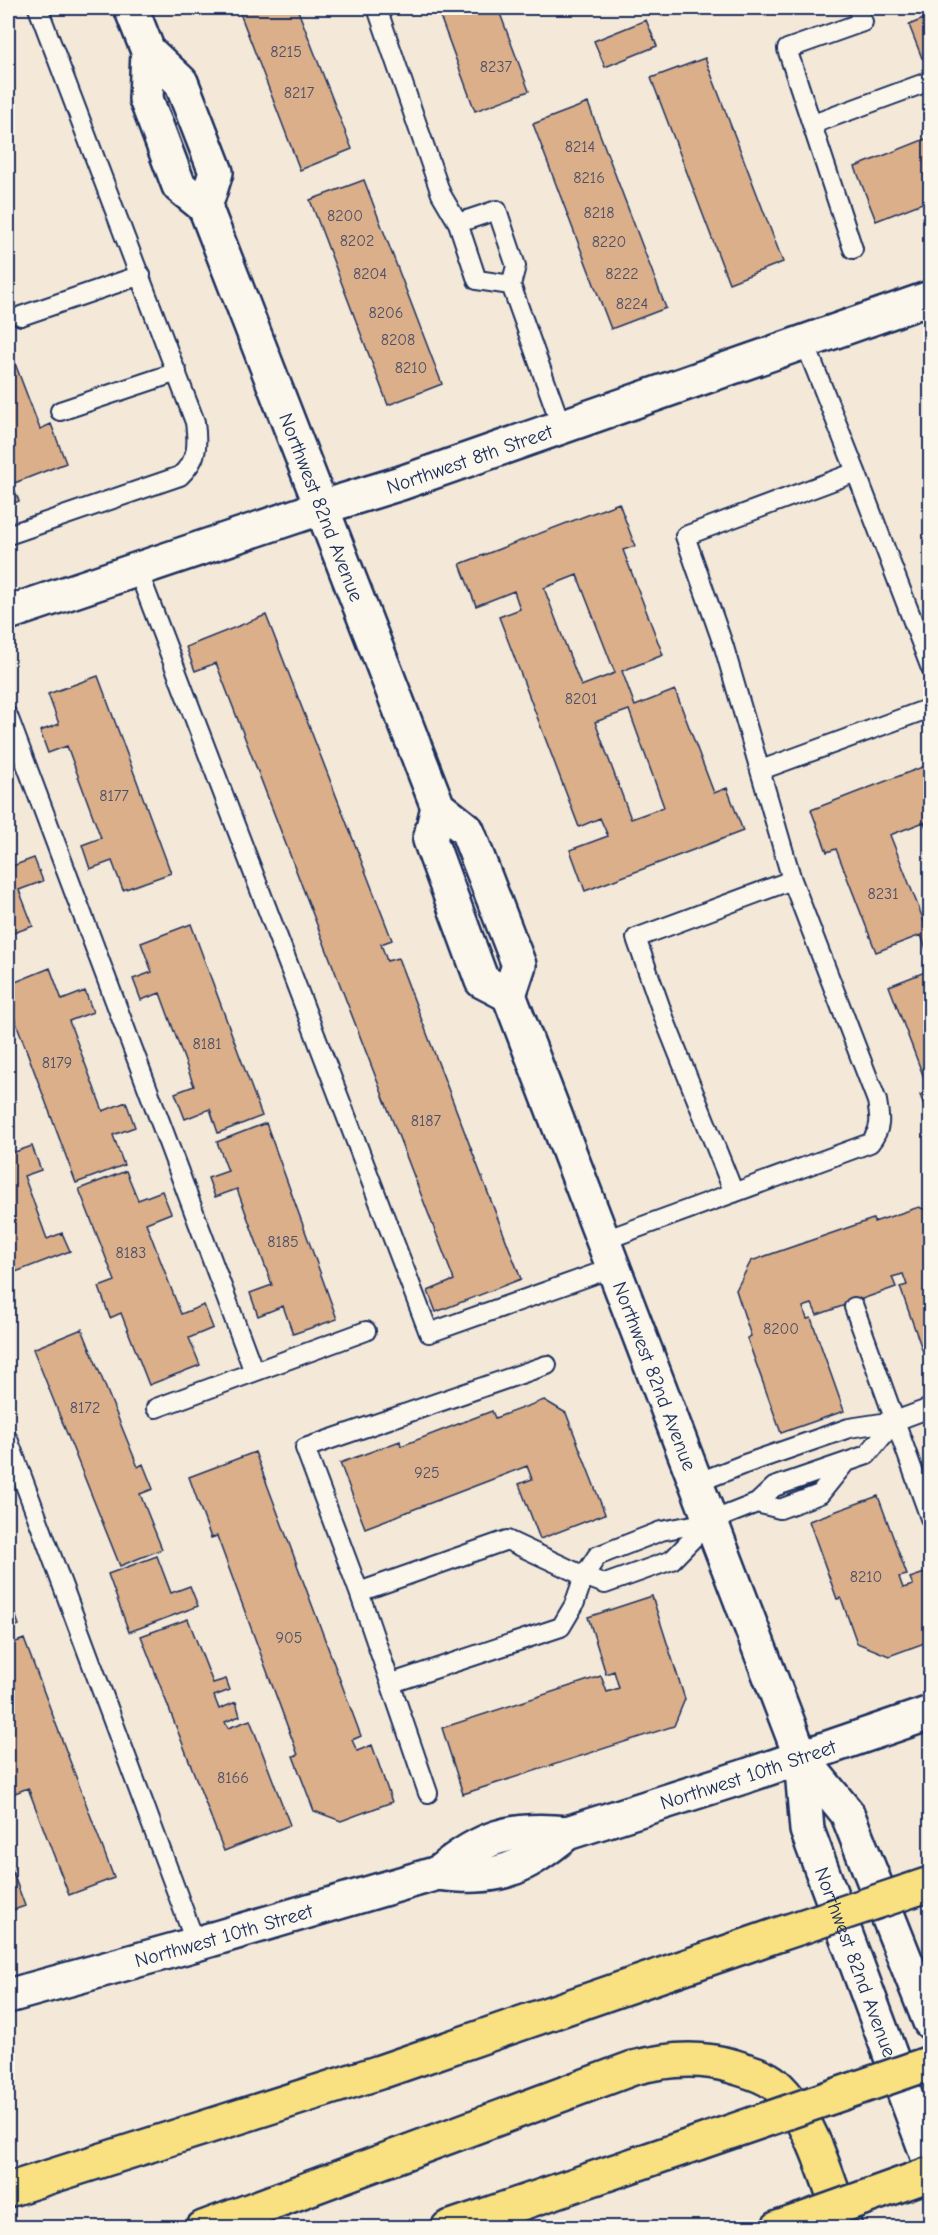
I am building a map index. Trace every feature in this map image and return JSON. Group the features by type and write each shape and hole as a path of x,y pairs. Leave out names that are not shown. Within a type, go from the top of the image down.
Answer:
{"highway":[{"path":"8,2190 380,2072 930,1884"},
{"path":"203,2228 633,2068 654,2062 689,2059 726,2064 760,2075 775,2084 798,2112 815,2147 845,2228"},
{"path":"448,2228 930,2063"},
{"path":"788,2224 930,2174"}],"street":[{"name":"Northwest 82nd Avenue","path":"131,8 148,51 146,99 179,186 205,207 438,807 430,840 482,981 509,995 694,1484 801,1757 807,1830 930,2162"},
{"name":"Northwest 8th Street","path":"8,613 137,568 401,483 562,428 930,298"},
{"name":"Northwest 10th Street","path":"8,1996 438,1873 482,1876 509,1871 543,1852 567,1833 930,1713"},
{"name":"Northwest 82nd Avenue","path":"801,1757 847,1813 930,2022"}],"lane":[{"path":"8,535 180,476 190,467 195,455 197,440 195,422 177,372 38,8"},
{"path":"377,8 441,194 458,223 477,280 511,285"},
{"path":"853,249 787,49 863,22 857,8"},
{"path":"813,124 930,81"},
{"path":"458,223 497,210 516,266 511,285 562,428"},
{"path":"21,316 141,275"},
{"path":"805,343 930,666"},
{"path":"60,411 177,372"},
{"path":"137,568 429,1333 607,1254 687,1209 870,1143 878,1132 880,1118 877,1101 792,880 724,647 685,536 856,472"},
{"path":"761,770 930,708"},
{"path":"8,716 254,1372"},
{"path":"734,1192 666,1023 636,938 792,880"},
{"path":"854,1307 930,1518"},
{"path":"156,1408 366,1331"},
{"path":"428,1793 392,1683 305,1449 547,1365"},
{"path":"694,1484 849,1428 896,1421 930,1408"},
{"path":"392,1683 561,1627 574,1605 584,1576 597,1556 661,1531 709,1522 757,1503 774,1487 867,1455 896,1421"},
{"path":"8,1439 196,1944"},
{"path":"816,1440 825,1470"},
{"path":"757,1503 780,1509 820,1494 846,1462"},
{"path":"359,1592 507,1540 605,1584 672,1560 709,1522"}],"building":[{"path":"238,8 297,8 352,149 300,170"},
{"path":"437,8 498,8 529,91 475,111"},
{"path":"924,8 930,8 930,55 922,58 909,25 928,17"},
{"path":"646,20 657,46 605,67 594,41"},
{"path":"705,58 783,262 729,283 651,78"},
{"path":"588,103 666,308 611,329 533,124"},
{"path":"930,137 930,200 876,221 855,167"},
{"path":"364,180 442,384 388,405 310,200"},
{"path":"8,345 40,429 51,424 66,463 12,484 19,501 8,505"},
{"path":"619,503 635,546 623,550 663,655 622,671 635,706 675,690 714,793 727,788 743,831 585,891 570,850 608,836 600,818 579,827 499,617 520,609 514,591 476,606 460,564","holes":["577,575 615,673 581,686 544,588","629,710 664,807 631,819 595,722"]},
{"path":"266,615 392,940 381,944 387,961 398,958 521,1279 436,1312 428,1291 454,1280 216,663 195,671 186,647"},
{"path":"98,676 171,873 123,890 112,861 90,869 82,845 101,838 67,746 48,753 40,731 59,724 48,694"},
{"path":"930,764 930,837 924,822 890,835 930,933 930,960 921,935 876,952 836,849 827,852 811,810"},
{"path":"34,858 43,881 19,890 33,926 8,935 8,859 10,867"},
{"path":"191,924 262,1116 218,1133 210,1109 185,1119 175,1093 194,1086 160,993 141,1000 133,979 152,972 141,943"},
{"path":"50,968 62,1000 85,991 93,1012 69,1021 103,1111 126,1102 135,1127 113,1135 124,1165 76,1183 8,1001 8,985"},
{"path":"930,970 930,1121 920,1095 929,1091 889,986"},
{"path":"266,1123 337,1319 293,1334 283,1306 258,1316 250,1293 272,1285 237,1189 215,1197 208,1178 228,1171 217,1142"},
{"path":"8,1141 12,1153 32,1146 41,1170 24,1176 47,1239 62,1233 70,1251 8,1275"},
{"path":"126,1171 138,1200 162,1191 171,1213 146,1223 181,1314 204,1305 213,1328 189,1338 200,1365 149,1385 121,1313 110,1318 99,1287 115,1281 79,1189"},
{"path":"919,1207 930,1212 930,1362 927,1363 900,1287 907,1285 903,1274 892,1277 896,1287 817,1315 812,1304 803,1307 807,1319 811,1318 844,1411 781,1433 747,1338 751,1336 736,1290 751,1261 873,1219 874,1222"},
{"path":"82,1329 138,1467 143,1464 153,1489 140,1494 162,1549 120,1566 33,1349"},
{"path":"544,1400 566,1413 605,1514 540,1539 519,1484 532,1479 527,1466 365,1528 340,1463 400,1441 401,1446 492,1411 495,1418"},
{"path":"255,1452 361,1736 352,1740 357,1751 372,1745 392,1802 341,1821 314,1811 293,1756 298,1755 217,1536 211,1538 189,1477"},
{"path":"878,1496 907,1575 899,1577 903,1588 913,1585 910,1578 930,1571 930,1641 889,1656 857,1643 841,1598 837,1599 809,1521"},
{"path":"157,1556 171,1593 190,1586 198,1606 129,1632 108,1574"},
{"path":"8,1594 19,1625 8,1629"},
{"path":"652,1596 685,1699 674,1726 463,1794 442,1728 601,1676 607,1692 619,1688 614,1671 606,1674 588,1617"},
{"path":"188,1619 213,1683 226,1679 230,1690 214,1696 219,1709 236,1702 240,1716 225,1722 228,1728 250,1720 290,1825 224,1851 141,1636"},
{"path":"24,1639 114,1878 69,1895 28,1788 10,1795 8,1789 8,1645"},
{"path":"8,1859 25,1906 8,1912"}]}
